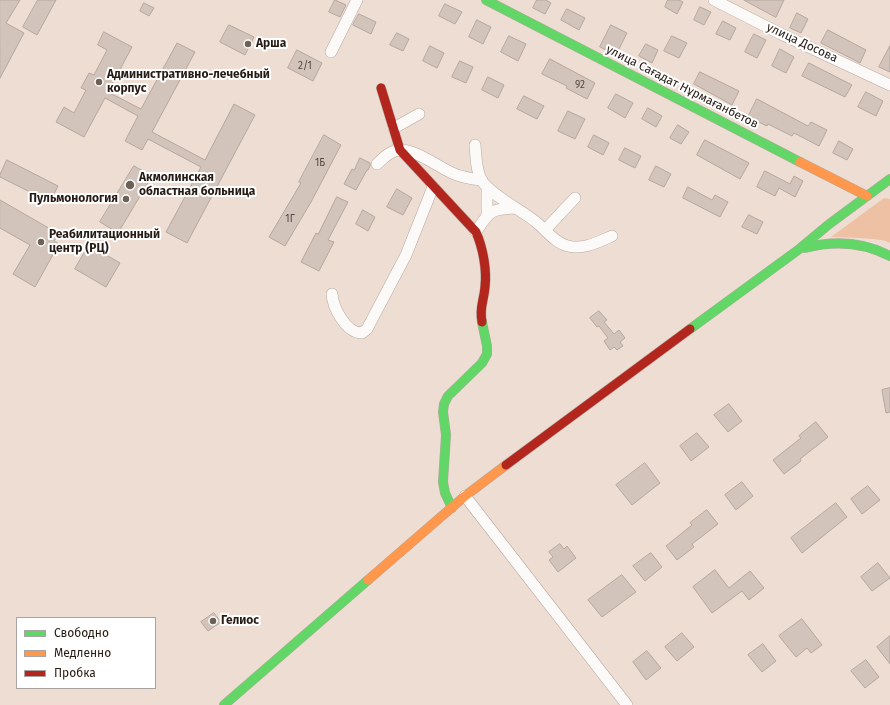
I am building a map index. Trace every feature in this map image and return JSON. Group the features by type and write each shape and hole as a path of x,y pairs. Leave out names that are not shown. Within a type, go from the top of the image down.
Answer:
{"street":[{"path":"330,52 357,0"},
{"name":"улица Сағадат Нұрмағанбетов","path":"486,0 867,196"},
{"name":"улица Досова","path":"714,0 781,34 890,85"},
{"path":"381,88 400,150 476,232 479,239 486,273 485,289 481,304 481,315 487,346 487,354 482,363 448,396 444,404 443,412 446,435 443,482 445,493 452,508"},
{"path":"394,128 419,114"},
{"path":"475,145 476,158 484,184 488,214"},
{"path":"377,164 384,157 400,150 410,152 453,173 484,184 515,208 535,221 556,240 566,246 580,247 593,244 612,236"},
{"path":"224,705 465,496 798,250 828,225 890,179"},
{"path":"332,294 332,301 350,330 357,333 362,333 367,329 406,255 433,187"},
{"path":"545,230 575,198"},
{"path":"476,232 488,214 498,209 515,208"},
{"path":"798,250 825,242 852,243 883,251 890,256"},
{"path":"465,496 627,705"}],"shaded area":[{"path":"884,198 890,199 890,243 871,239 831,237"}],"building":[{"path":"0,0 20,0 6,23 24,33 0,78"},
{"path":"38,0 56,0 37,35 23,27"},
{"path":"335,0 346,5 340,17 329,12"},
{"path":"537,0 546,0 551,3 545,14 533,8"},
{"path":"668,0 679,0 683,2 677,14 665,7"},
{"path":"744,0 784,0 776,17"},
{"path":"144,3 154,8 149,16 140,11"},
{"path":"445,4 462,12 455,24 439,16"},
{"path":"700,7 711,12 704,25 694,20"},
{"path":"567,9 585,18 579,30 561,20"},
{"path":"797,13 808,19 801,33 790,28"},
{"path":"359,14 376,22 371,34 353,25"},
{"path":"477,20 491,27 483,44 469,37"},
{"path":"723,21 736,28 730,40 716,34"},
{"path":"229,25 254,37 245,55 220,42"},
{"path":"611,25 627,33 616,55 600,47"},
{"path":"828,30 866,50 860,63 821,43"},
{"path":"104,32 132,47 108,92 141,109 177,43 195,52 152,132 205,160 234,104 255,115 187,243 166,232 201,167 148,139 142,150 125,141 138,116 105,98 84,137 56,122 64,107 74,113 86,90 81,88 89,73 94,75 107,50 98,45"},
{"path":"397,33 409,39 403,51 390,45"},
{"path":"754,34 766,40 757,58 745,52"},
{"path":"509,36 526,44 518,61 501,52"},
{"path":"672,36 687,43 679,58 664,51"},
{"path":"646,44 658,50 652,63 639,56"},
{"path":"430,46 444,53 437,68 423,61"},
{"path":"890,46 890,72 879,67"},
{"path":"780,49 794,57 786,73 772,66"},
{"path":"297,50 322,63 313,81 288,68"},
{"path":"550,59 595,83 587,99 566,88 567,86 542,74"},
{"path":"460,61 473,67 466,83 452,77"},
{"path":"809,63 852,85 845,97 802,76"},
{"path":"700,72 739,91 732,105 694,84"},
{"path":"488,77 504,85 498,98 482,90"},
{"path":"866,92 883,101 876,116 858,107"},
{"path":"616,94 633,103 625,118 608,108"},
{"path":"524,96 544,106 537,119 517,109"},
{"path":"757,99 808,126 811,122 827,130 819,146 794,133 792,136 768,124 767,126 748,117"},
{"path":"648,108 662,116 656,127 642,119"},
{"path":"568,111 585,119 575,139 558,131"},
{"path":"678,125 689,132 681,144 670,138"},
{"path":"324,135 341,145 311,202 285,246 269,237 301,183 299,182"},
{"path":"594,135 609,143 603,155 588,147"},
{"path":"705,140 749,163 740,179 697,155"},
{"path":"839,141 853,149 847,160 833,153"},
{"path":"625,148 641,156 635,168 619,160"},
{"path":"360,158 370,163 370,166 356,190 344,184"},
{"path":"7,160 58,186 50,202 0,177"},
{"name":"Пульмонология","path":"134,166 152,176 118,233 100,222"},
{"path":"656,166 671,174 664,187 649,180"},
{"path":"765,171 790,184 794,176 803,181 795,197 779,188 775,196 757,187"},
{"path":"688,187 712,200 715,195 728,202 720,217 683,198"},
{"path":"397,189 412,198 403,215 387,207"},
{"path":"337,197 348,202 328,240 334,242 319,271 301,262 316,233 318,234"},
{"name":"Реабилитационный центр (РЦ)","path":"0,200 59,234 54,241 59,244 35,287 13,274 30,245 0,228"},
{"path":"363,210 375,217 368,231 356,224"},
{"path":"749,215 763,222 757,234 742,227"},
{"path":"89,245 120,263 106,287 75,269"},
{"path":"599,311 607,320 604,322 614,334 619,330 625,338 620,342 623,346 617,350 614,347 610,350 604,341 608,338 599,326 597,327 590,318"},
{"path":"890,388 890,412 886,413 882,390"},
{"path":"729,404 742,421 728,432 714,415"},
{"path":"816,422 828,437 784,474 773,460 801,438 799,436"},
{"path":"697,433 709,447 691,461 680,446"},
{"path":"645,463 660,483 632,505 616,485"},
{"path":"742,482 753,496 736,510 725,495"},
{"path":"868,486 880,500 862,514 851,499"},
{"path":"836,503 847,517 802,553 791,538"},
{"path":"707,510 718,524 692,544 694,547 677,560 666,546 692,525 690,523"},
{"path":"560,544 564,549 567,546 576,558 558,572 549,560 553,557 549,552"},
{"path":"651,553 662,567 645,581 633,566"},
{"path":"878,563 890,578 872,591 861,577"},
{"path":"715,570 729,588 750,571 764,588 749,600 742,591 712,613 693,587"},
{"path":"622,575 636,592 602,617 588,600"},
{"path":"214,613 221,622 208,631 201,622"},
{"path":"802,619 822,645 811,653 807,648 796,657 779,636"},
{"path":"682,633 694,647 677,661 665,647"},
{"path":"890,636 890,664 877,647"},
{"path":"763,644 776,661 762,672 748,655"},
{"path":"647,651 661,668 646,680 633,662"},
{"path":"866,660 879,677 865,688 851,671"}],"traffic: fast":[{"path":"486,0 800,162"},
{"path":"690,329 798,250 828,225 890,179"},
{"path":"805,248 816,245 838,243 849,244 870,248 890,256"},
{"path":"452,508 445,493 443,482 446,435 443,412 444,404 448,396 482,363 487,354 487,346 482,322"},
{"path":"224,705 368,580"}],"traffic: slow":[{"path":"800,162 867,196"},
{"path":"368,580 465,496 506,465"}],"traffic: jam":[{"path":"381,88 400,150 476,232 485,266 484,292 481,312 482,322"},
{"path":"506,465 690,329"}],"place":[{"name":"Арша","path":"248,44"},
{"name":"Административно-лечебный корпус","path":"99,82"},
{"name":"Акмолинская областная больница","path":"130,185"},
{"name":"Пульмонология","path":"126,199"},
{"name":"Реабилитационный центр (РЦ)","path":"41,242"},
{"name":"Гелиос","path":"213,621"}]}
